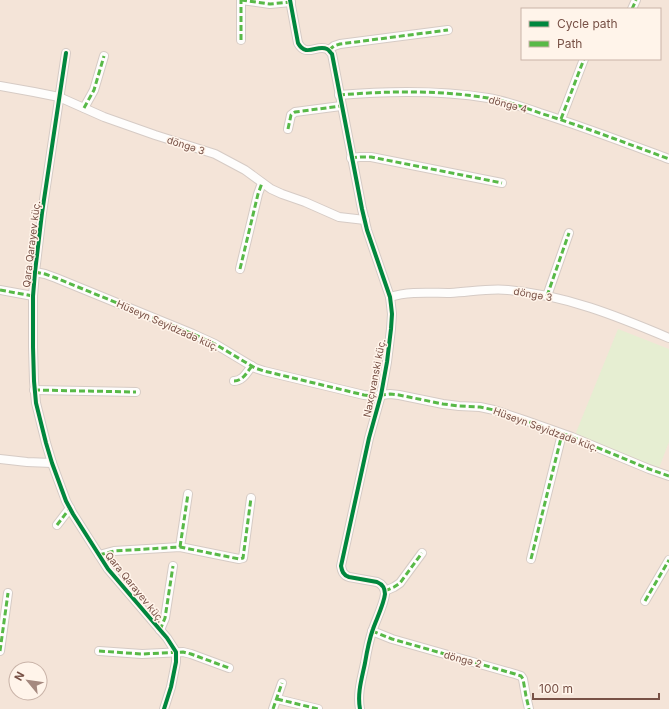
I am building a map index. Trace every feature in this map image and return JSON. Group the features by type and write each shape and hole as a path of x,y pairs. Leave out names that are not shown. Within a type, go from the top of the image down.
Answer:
{"street":[{"path":"241,40 241,0 270,4 290,1 298,43 304,50 326,48 329,50 340,44 448,30"},
{"name":"Naxçıvanski küç.","path":"329,50 334,61 341,106 367,230 390,297 392,310 387,362 381,395 341,566 342,571 348,578 377,582 383,587 384,591"},
{"name":"Qara Qarayev küç.","path":"66,53 42,213 35,272 33,296 34,390 46,443 66,501 108,569 160,630 176,652"},
{"path":"84,108 94,90 104,56"},
{"path":"561,120 584,60"},
{"name":"döngə 3","path":"0,86 59,97 104,117 215,154 245,170 271,189 332,214 345,218 365,220"},
{"name":"döngə 4","path":"339,95 382,92 448,93 489,98 561,120 669,159"},
{"path":"288,129 291,115 295,112 341,106"},
{"path":"352,158 371,157 502,183"},
{"path":"240,269 262,183"},
{"path":"547,296 569,234"},
{"name":"Hüseyn Seyidzadə küç.","path":"35,272 56,278 194,334 264,371 364,395 399,395 443,404 480,407 494,410 562,434 669,476"},
{"path":"0,290 33,296"},
{"name":"döngə 3","path":"390,297 406,293 506,290 547,296 588,306 669,338"},
{"path":"234,381 241,379 252,366"},
{"path":"34,390 136,392"},
{"path":"531,559 562,434"},
{"path":"0,459 52,463"},
{"path":"180,547 188,494"},
{"path":"99,555 114,551 180,547 239,559 243,558 251,498"},
{"path":"57,525 70,508"},
{"path":"360,709 360,686 369,640 384,600 384,591 400,583 422,553"},
{"path":"645,601 669,560"},
{"path":"160,630 165,618 173,566"},
{"path":"0,651 8,593"},
{"name":"döngə 2","path":"372,632 521,676 530,709"},
{"path":"99,651 142,654 183,652 229,668"},
{"path":"164,709 176,662 176,652"},
{"path":"273,709 282,683"},
{"path":"277,699 318,709"}],"shaded area":[{"path":"0,0 669,0 669,709 0,709"}],"green space":[{"path":"618,329 669,349 669,442 659,468 575,435"}],"marked path":[{"path":"241,0 270,4 291,2"},
{"path":"241,0 241,40"},
{"path":"632,8 636,0"},
{"path":"329,50 340,44 448,30"},
{"path":"84,108 94,90 104,56"},
{"path":"561,119 584,60"},
{"path":"339,95 432,92 470,95 495,99 605,135 669,159"},
{"path":"288,129 291,115 295,112 341,106"},
{"path":"351,158 371,157 502,183"},
{"path":"240,269 262,183"},
{"path":"547,296 569,233"},
{"path":"35,272 56,278 193,334 215,344 255,368 264,371 364,395 399,395 443,404 480,407 494,410 572,437 669,476"},
{"path":"0,290 33,296"},
{"path":"234,381 240,380 252,366"},
{"path":"34,390 136,392"},
{"path":"531,559 562,434"},
{"path":"180,547 188,494"},
{"path":"99,555 114,551 180,547 239,559 243,558 251,498"},
{"path":"57,525 70,508"},
{"path":"385,591 400,583 422,553"},
{"path":"645,601 669,560"},
{"path":"160,630 165,618 173,566"},
{"path":"0,651 8,593"},
{"path":"372,631 392,639 521,676 523,679 529,709"},
{"path":"99,651 142,654 183,652 229,668"},
{"path":"273,709 282,683"},
{"path":"277,699 318,709"}],"cycle path":[{"path":"290,0 298,43 301,47 304,50 319,48 328,49 332,54 362,209 367,230 390,297 392,314 387,362 381,395 369,438 341,566 345,575 377,582 383,586 385,592 368,646 359,691 360,709"},
{"path":"66,53 42,213 35,272 33,296 33,347 36,403 52,463 66,501 73,514 108,569 167,638 176,652 176,662 171,687 164,709"}]}
